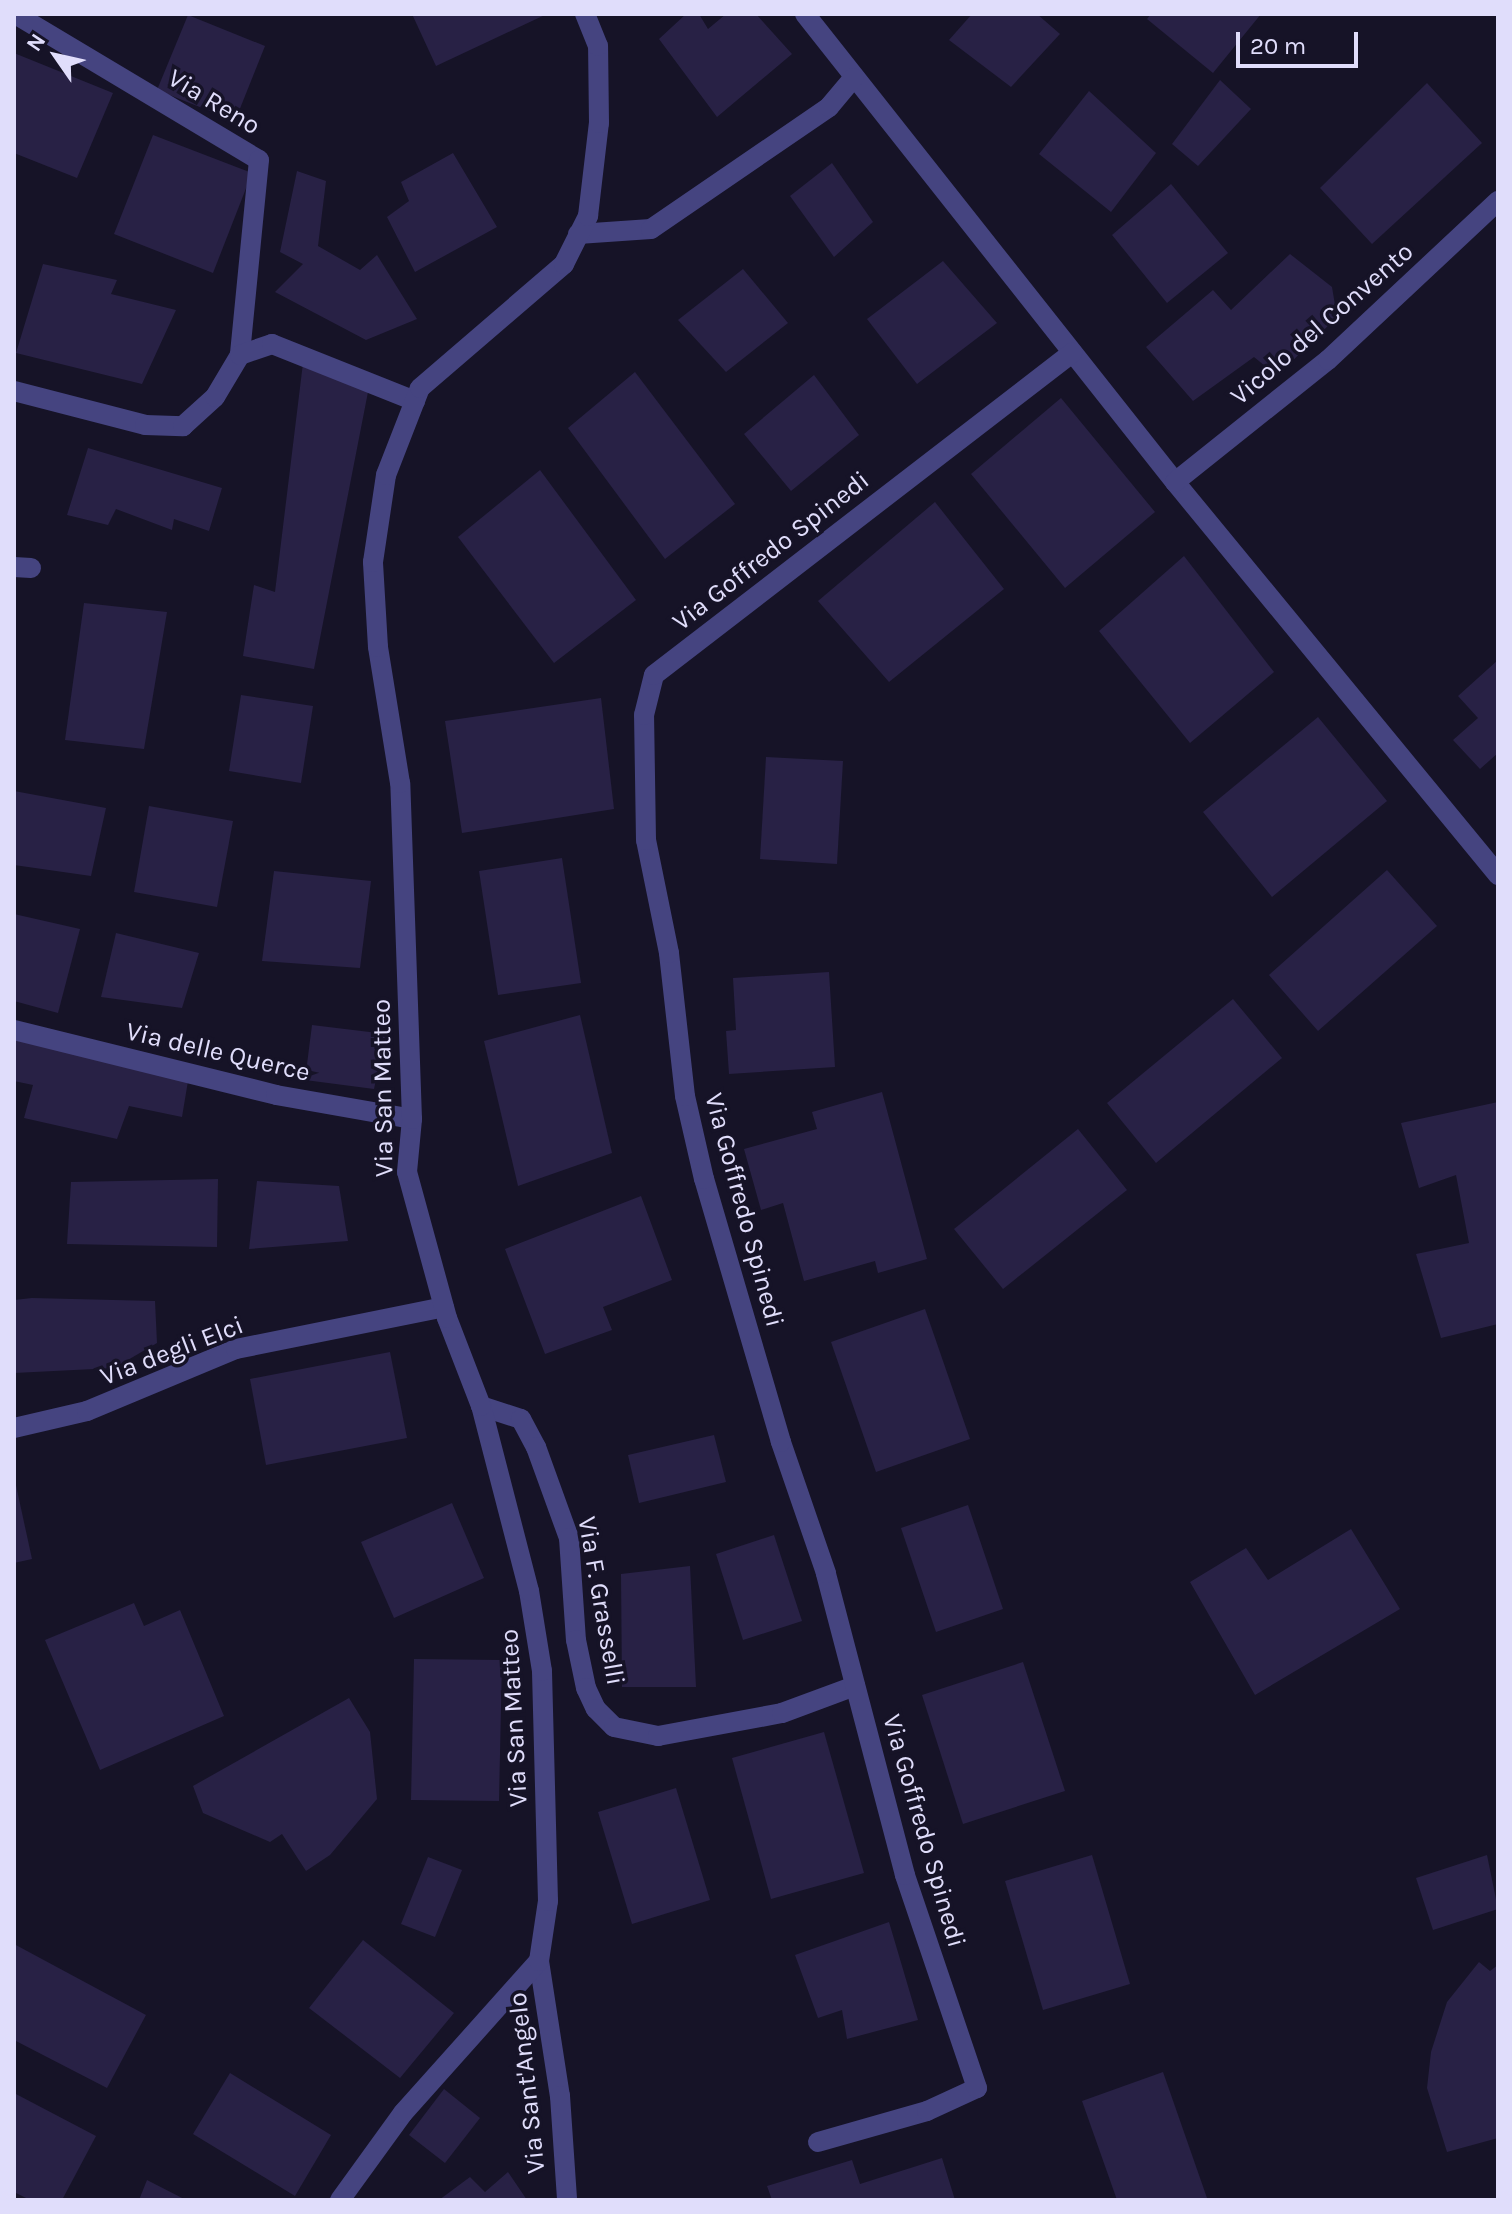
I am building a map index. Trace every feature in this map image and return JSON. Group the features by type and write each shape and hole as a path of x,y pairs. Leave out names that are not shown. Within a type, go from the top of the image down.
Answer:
{"street":[{"name":"Via Reno","path":"15,14 259,160 240,355"},
{"name":"Via San Matteo","path":"539,1961 549,1872 542,1671 520,1547 481,1406 444,1307 407,1172 412,1119 400,783 378,647 373,562 386,475 420,388 564,264 588,216 599,123 598,46 585,14"},
{"path":"805,14 1175,482 1498,875"},
{"path":"578,234 651,229 829,107 857,83"},
{"name":"Vicolo del Convento","path":"1175,482 1328,360 1498,201"},
{"path":"14,391 145,425 183,426 215,397 240,355 272,344 415,401"},
{"name":"Via Goffredo Spinedi","path":"818,2142 927,2111 977,2088 905,1875 855,1686 704,1179 685,1096 669,953 646,840 644,715 654,675 1072,353"},
{"name":"Via delle Querce","path":"14,1030 276,1095 412,1119"},
{"name":"Via degli Elci","path":"14,1428 87,1411 236,1349 444,1307"},
{"name":"Via F. Grasselli","path":"481,1406 521,1419 536,1447 569,1538 576,1640 586,1688 596,1709 614,1727 658,1736 782,1713 855,1686"},
{"path":"340,2200 403,2113 539,1961"},
{"name":"Via Sant'Angelo","path":"539,1961 560,2096 567,2200"}],"building":[{"path":"412,14 547,14 436,66"},
{"path":"686,14 699,14 708,29 726,14 756,14 792,54 717,117 659,39"},
{"path":"972,14 1037,14 1060,34 1011,87 949,40"},
{"path":"1151,14 1261,14 1213,73 1147,19"},
{"path":"188,15 265,46 235,121 157,90"},
{"path":"14,53 113,93 77,178 14,153"},
{"path":"1220,80 1251,109 1198,166 1172,144"},
{"path":"1427,83 1482,143 1372,244 1320,188"},
{"path":"1089,91 1156,153 1111,212 1039,154"},
{"path":"153,135 252,173 213,273 114,234"},
{"path":"453,153 497,227 415,272 387,217 409,201 401,182"},
{"path":"832,163 873,222 834,257 790,196"},
{"path":"297,171 326,181 318,246 360,270 377,255 417,319 366,340 275,292 303,264 280,252"},
{"path":"1171,184 1228,253 1167,303 1112,235"},
{"path":"1290,254 1332,287 1337,317 1277,376 1254,357 1193,401 1146,347 1213,290 1231,310"},
{"path":"943,261 997,323 917,384 867,319"},
{"path":"43,264 117,280 111,294 176,310 142,384 16,353"},
{"path":"743,269 788,323 726,372 678,320"},
{"path":"303,363 368,392 314,669 243,656 254,585 275,592"},
{"path":"635,372 735,504 665,559 568,428"},
{"path":"814,375 859,435 791,491 744,434"},
{"path":"1061,398 1155,512 1065,588 971,474"},
{"path":"88,448 222,488 209,531 174,519 172,530 116,509 108,525 67,515"},
{"path":"540,470 636,600 554,663 458,537"},
{"path":"935,502 1004,589 889,682 818,601"},
{"path":"1184,556 1274,672 1190,743 1099,631"},
{"path":"84,603 167,612 144,749 65,740"},
{"path":"1498,660 1498,753 1480,769 1453,740 1478,718 1458,696"},
{"path":"241,695 313,706 301,783 229,771"},
{"path":"601,698 614,809 462,833 445,721"},
{"path":"1318,717 1387,801 1272,897 1203,812"},
{"path":"766,757 843,761 837,864 760,859"},
{"path":"14,791 106,808 91,876 14,865"},
{"path":"149,806 233,821 217,907 134,892"},
{"path":"562,858 581,983 498,995 479,871"},
{"path":"1387,870 1437,926 1318,1031 1269,975"},
{"path":"274,871 371,881 360,968 262,961"},
{"path":"14,914 80,929 58,1013 14,1001"},
{"path":"116,933 199,953 182,1008 101,997"},
{"path":"829,972 835,1067 729,1074 726,1031 736,1030 733,978"},
{"path":"1233,999 1282,1058 1156,1163 1107,1103"},
{"path":"580,1015 612,1153 518,1186 484,1041"},
{"path":"312,1025 386,1034 374,1089 305,1080"},
{"path":"14,1039 188,1081 182,1117 129,1106 117,1139 24,1118 33,1085 14,1081"},
{"path":"882,1092 927,1259 878,1273 875,1261 804,1281 783,1203 761,1210 744,1149 817,1129 812,1112"},
{"path":"1498,1102 1498,1324 1441,1338 1416,1254 1469,1243 1456,1175 1419,1188 1401,1123"},
{"path":"1078,1129 1127,1190 1003,1289 954,1229"},
{"path":"218,1179 217,1247 67,1244 71,1182"},
{"path":"257,1181 339,1186 348,1241 249,1249"},
{"path":"641,1196 672,1280 603,1307 612,1330 545,1354 505,1249"},
{"path":"14,1300 155,1301 157,1343 114,1368 14,1373"},
{"path":"925,1309 970,1439 876,1472 831,1342"},
{"path":"390,1352 407,1438 266,1465 250,1379"},
{"path":"714,1435 726,1482 639,1503 628,1455"},
{"path":"14,1476 32,1559 14,1563"},
{"path":"452,1503 484,1578 394,1618 361,1542"},
{"path":"968,1505 1003,1609 936,1632 901,1528"},
{"path":"1351,1529 1400,1609 1255,1695 1190,1582 1246,1548 1268,1580"},
{"path":"774,1535 802,1621 743,1640 716,1554"},
{"path":"690,1566 696,1687 622,1687 621,1574"},
{"path":"134,1603 144,1626 180,1610 224,1716 100,1770 45,1640"},
{"path":"414,1659 502,1660 499,1801 411,1800"},
{"path":"1023,1662 1065,1791 963,1824 922,1695"},
{"path":"349,1698 370,1732 377,1799 330,1855 306,1871 282,1834 270,1842 203,1813 193,1786"},
{"path":"824,1732 864,1873 771,1899 732,1758"},
{"path":"676,1788 710,1900 632,1924 598,1812"},
{"path":"1092,1855 1130,1984 1043,2010 1005,1881"},
{"path":"1487,1855 1498,1909 1433,1930 1416,1878"},
{"path":"428,1857 462,1870 435,1937 401,1924"},
{"path":"889,1922 918,2020 847,2039 842,2010 818,2018 795,1955"},
{"path":"363,1940 454,2013 400,2078 309,2008"},
{"path":"14,1944 146,2015 107,2088 14,2040"},
{"path":"1479,1962 1490,1971 1498,1965 1498,2138 1447,2152 1427,2088 1431,2052 1447,2002"},
{"path":"1163,2072 1207,2198 1117,2200 1082,2101"},
{"path":"230,2073 331,2135 295,2196 193,2134"},
{"path":"444,2089 480,2118 445,2163 409,2135"},
{"path":"14,2093 96,2136 62,2200 30,2200 14,2192"},
{"path":"942,2158 955,2200 772,2200 767,2186 852,2160 860,2184"},
{"path":"508,2172 527,2200 439,2200 470,2177 485,2192"},
{"path":"147,2180 186,2200 139,2200"}]}
